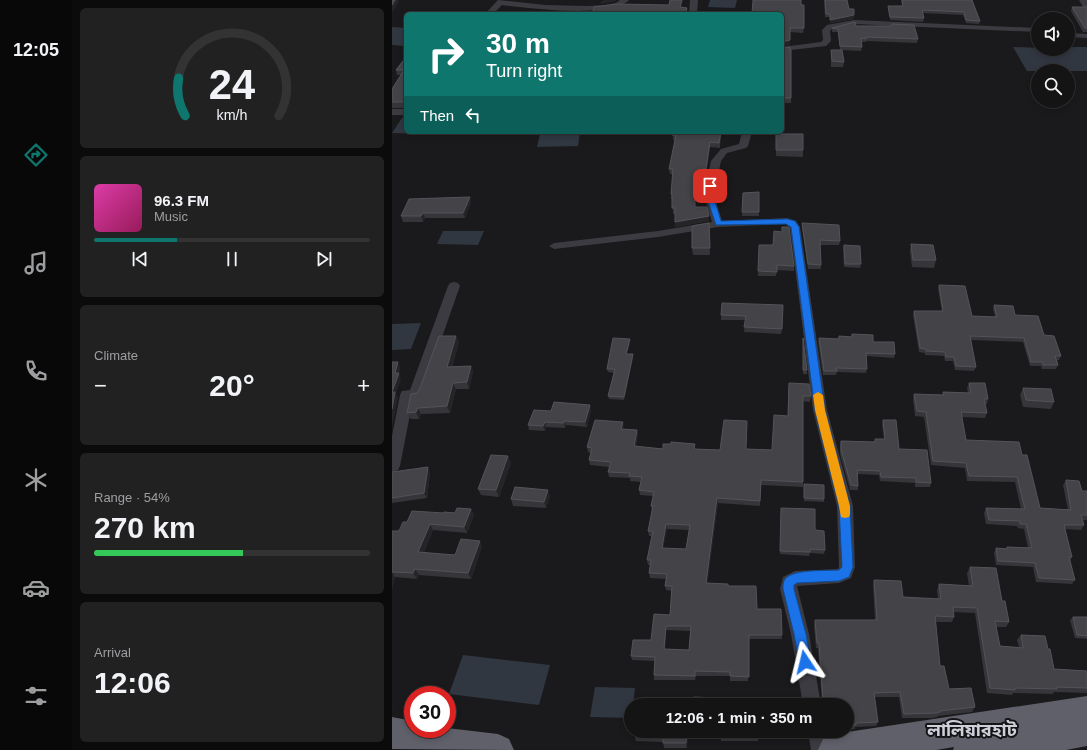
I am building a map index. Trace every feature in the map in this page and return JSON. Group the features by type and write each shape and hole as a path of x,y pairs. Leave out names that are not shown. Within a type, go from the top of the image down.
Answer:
{"highway":[{"path":"837,750 1087,711"},
{"path":"969,750 1036,740 1087,730"},
{"path":"392,733 450,744 498,750"}],"street":[{"path":"491,12 501,2 583,9 621,5 625,0"},
{"path":"693,12 694,0"},
{"path":"1083,0 1087,7"},
{"path":"784,49 823,44 827,41 826,30 830,27 845,23 1031,30"},
{"path":"1075,35 1087,36"},
{"path":"392,112 404,112"},
{"path":"718,224 709,195 716,161 724,151 743,146 746,134"},
{"path":"554,246 658,234 718,224 787,221 792,223 795,227 820,410 845,506 848,567 845,573 839,576 795,578 789,582 788,589 800,634 811,698"},
{"path":"392,466 394,466 406,395 415,394 454,286"},
{"path":"824,738 837,750"}],"shaded area":[{"path":"710,0 737,0 735,8 708,7"},
{"path":"392,27 404,28 404,46 392,45"},
{"path":"1013,47 1031,48 1031,56 1075,56 1075,47 1087,47 1087,71 1075,71 1075,64 1031,64 1031,71 1027,71"},
{"path":"402,118 404,118 404,133 392,133"},
{"path":"540,134 580,134 578,146 537,147"},
{"path":"443,231 484,231 478,245 437,244"},
{"path":"421,323 411,349 392,350 392,324"},
{"path":"463,655 550,665 539,705 456,695 456,686 452,686"},
{"path":"595,687 635,688 634,698 624,698 624,718 590,717"}],"building":[{"path":"670,0 682,0 680,7 687,8 686,12 593,12 594,7 616,4 669,5"},
{"path":"753,0 801,0 801,5 804,5 804,28 790,28 790,40 784,42 784,12 752,12"},
{"path":"825,0 847,0 849,9 854,9 854,15 830,20 830,14 826,14"},
{"path":"902,0 972,0 980,21 966,20 964,12 922,10 924,18 890,17 888,6 903,6"},
{"path":"1072,7 1087,7 1087,28 1085,28"},
{"path":"855,22 856,26 892,26 892,24 914,25 918,39 866,37 866,39 861,38 862,47 840,46 838,29 832,28"},
{"path":"790,47 791,50 791,98 784,98 784,48"},
{"path":"831,50 842,50 844,62 832,61"},
{"path":"404,60 404,70 396,70"},
{"path":"404,70 404,102 392,102 392,89"},
{"path":"721,134 719,143 710,142 706,169 702,169 701,181 695,181 695,207 707,207 709,216 675,222 675,208 672,208 671,194 673,169 669,169 676,135 672,135"},
{"path":"776,134 803,134 803,150 776,150"},
{"path":"759,192 759,212 742,212 743,193"},
{"path":"470,197 463,213 423,213 421,216 401,216 409,199"},
{"path":"709,223 710,248 692,248 692,226"},
{"path":"802,223 839,225 840,241 820,240 821,265 808,264"},
{"path":"782,227 789,227 794,266 777,265 777,272 758,271 759,245 773,245 774,231 782,232"},
{"path":"911,244 933,245 936,260 913,260"},
{"path":"844,245 860,246 861,264 845,264"},
{"path":"939,285 965,286 972,316 997,317 994,305 1013,306 1015,315 1038,316 1044,335 1054,336 1061,356 1055,356 1058,365 1043,365 1043,362 1031,362 1024,338 970,336 976,367 956,366 954,357 946,357 945,352 926,351 926,349 920,348 914,311 943,311"},
{"path":"722,303 783,305 782,329 744,327 746,316 721,315"},
{"path":"852,334 873,335 873,342 894,342 895,354 866,353 867,369 836,368 837,371 824,371 819,338 839,339 839,336 852,337"},
{"path":"439,336 456,336 447,367 471,366 467,382 453,383 447,406 418,408 416,412 407,413 411,394 417,393 420,388"},
{"path":"613,338 630,339 626,354 633,354 624,397 608,396 615,369 607,369"},
{"path":"803,338 807,370 803,370"},
{"path":"392,362 398,362 395,373 399,373 392,392"},
{"path":"789,383 809,384 811,396 803,396 803,482 761,480 760,501 717,498 706,583 728,584 728,586 756,586 757,609 781,609 782,635 749,635 749,677 730,676 730,672 695,671 695,676 654,675 655,657 631,656 633,640 651,640 654,614 670,615 672,586 665,586 667,574 649,573 651,560 647,560 653,531 648,531 654,492 639,490 642,477 629,476 630,473 608,472 611,462 589,460 592,448 587,447 595,420 623,422 621,429 637,430 634,446 663,449 663,444 671,444 671,442 695,444 694,449 720,450 724,420 747,421 746,449 772,450 774,415 788,416","holes":["666,524 690,525 686,549 662,548","666,626 691,626 689,650 664,649"]},
{"path":"969,383 985,383 988,399 984,399 987,413 961,412 966,440 1019,442 1022,455 1027,455 1040,508 1071,510 1066,480 1079,481 1082,491 1087,491 1087,515 1081,515 1084,525 1064,525 1072,557 1069,557 1075,580 1039,578 1035,563 998,561 996,548 1032,548 1026,524 1020,524 1020,521 989,520 986,508 1025,509 1017,477 969,476 966,463 933,461 926,412 917,411 914,394 944,395 943,392 971,393"},
{"path":"1023,388 1051,389 1054,402 1026,400"},
{"path":"392,392 395,392 392,409"},
{"path":"554,402 590,405 585,422 545,422 543,426 528,425 534,410 551,411"},
{"path":"883,420 896,420 899,449 927,450 931,483 916,482 916,478 881,477 880,471 857,470 858,486 851,485 841,449 841,441 875,442 875,439 885,439"},
{"path":"491,455 508,456 496,490 478,489"},
{"path":"428,467 424,493 392,498 392,472"},
{"path":"804,484 824,485 824,499 804,498"},
{"path":"515,487 548,490 544,502 511,499"},
{"path":"457,508 471,509 464,527 430,524 418,552 455,555 461,539 480,541 468,573 415,569 413,573 392,572 392,531 399,531 403,522 407,522 412,511 455,513"},
{"path":"781,508 815,509 815,530 824,531 825,550 810,549 810,552 780,551"},
{"path":"970,567 996,568 1002,601 1005,601 1009,622 995,621 1000,646 1023,648 1021,635 1045,636 1048,649 1050,649 1054,669 1087,671 1087,688 1015,688 1015,690 990,688 977,608 953,607 954,617 935,616 940,666 944,666 949,689 971,688 975,707 940,711 936,713 904,714 900,692 874,693 878,722 856,723 856,725 854,726 854,698 823,698 819,643 817,643 815,620 877,620 874,580 901,581 903,597 941,599 939,584 973,586"},
{"path":"1073,617 1087,617 1087,636 1077,635"},
{"path":"694,697 717,698 694,698"},
{"path":"663,738 686,738 686,743 663,743"}],"slow traffic":[{"path":"818,395 820,410 845,506 845,514"}],"district":[{"name":"লালিয়ারহাট","path":"972,730"}],"route":[{"path":"710,186 709,195 715,208 718,224 787,221 792,223 795,227 820,410 845,506 848,567 845,573 839,576 795,578 789,582 788,589 800,634 805,662"}]}
